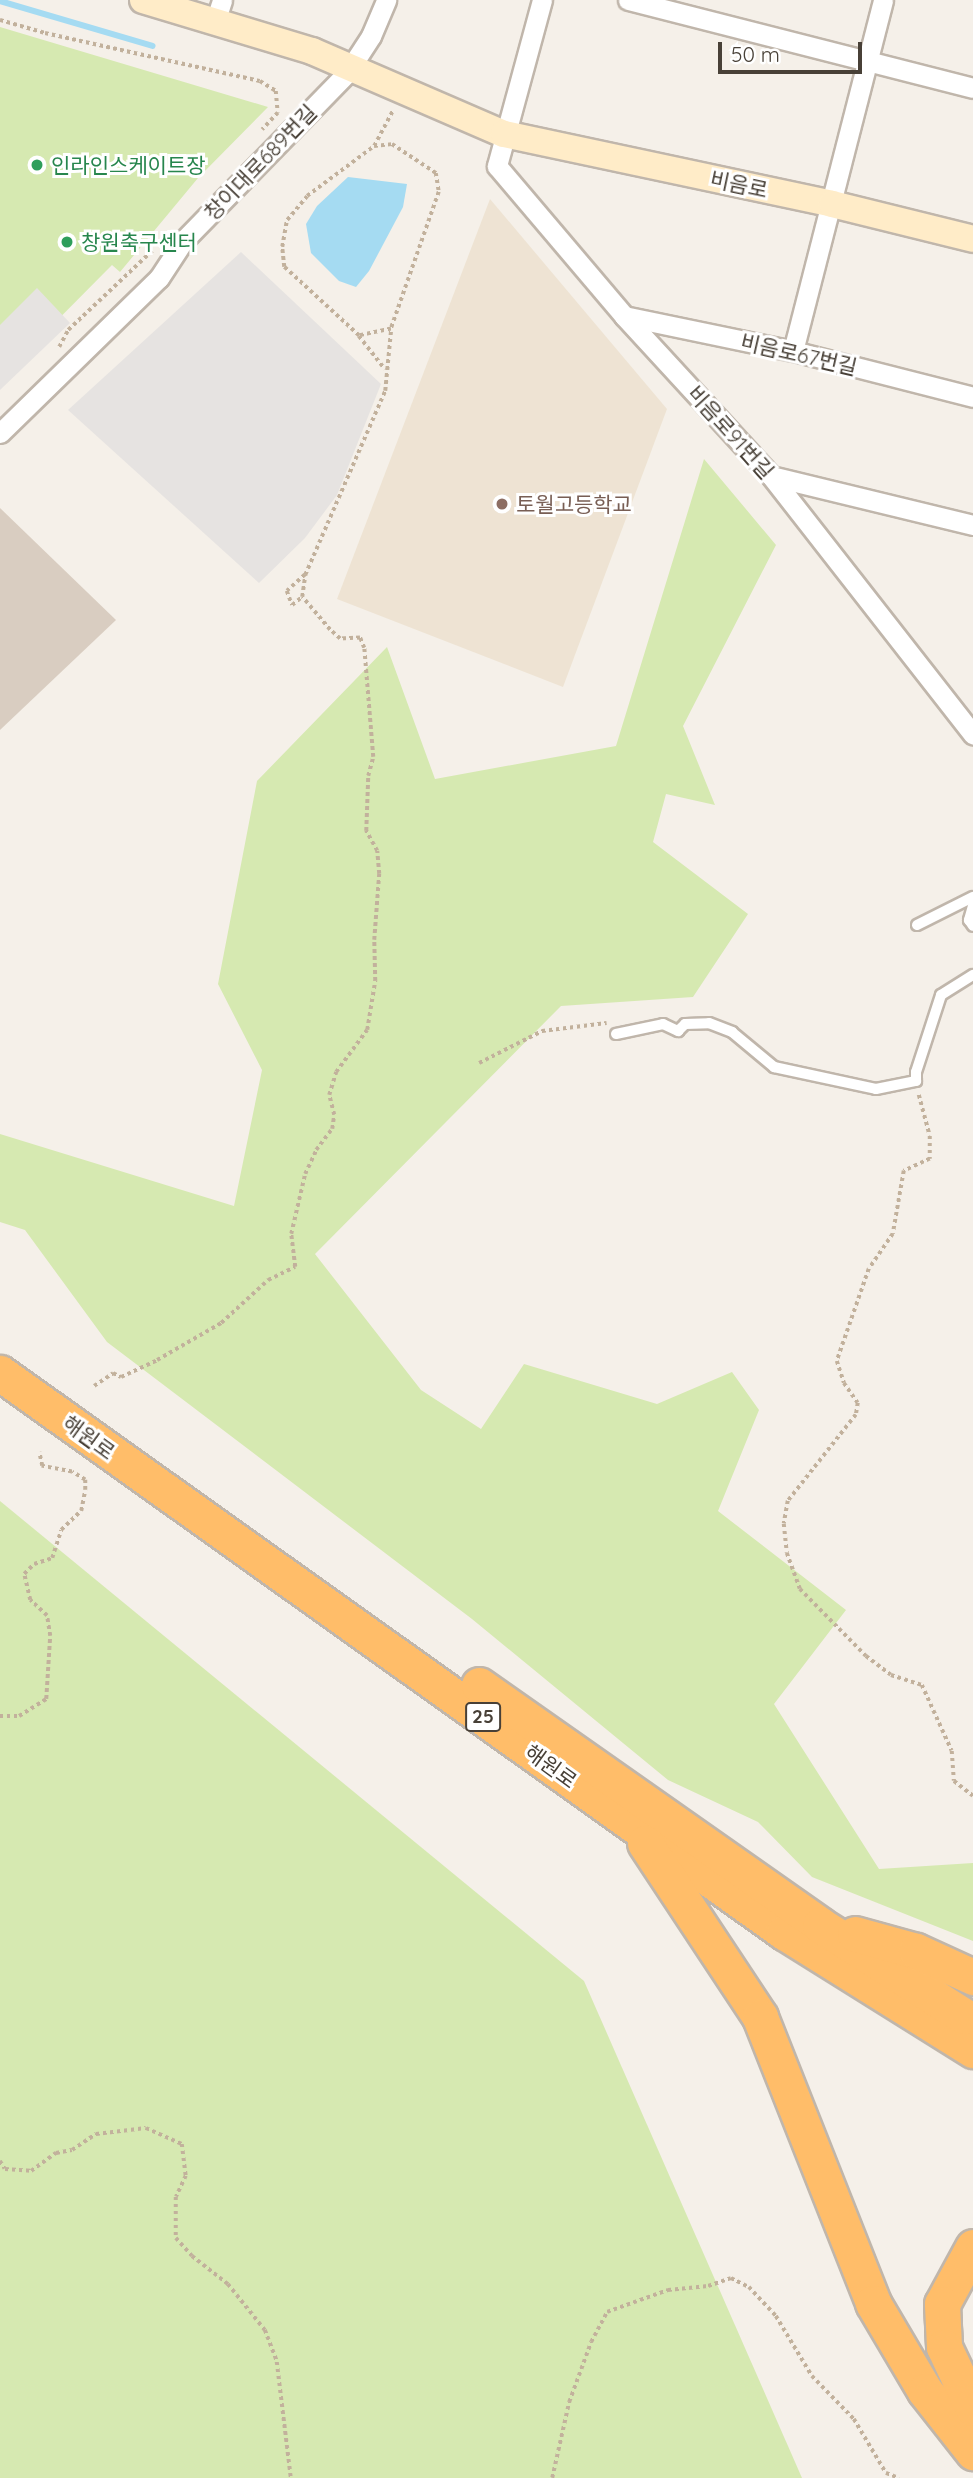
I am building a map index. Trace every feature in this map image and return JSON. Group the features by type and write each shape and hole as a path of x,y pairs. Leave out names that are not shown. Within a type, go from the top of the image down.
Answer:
{"highway":[{"name":"해원로","path":"0,1349 820,1925 973,2022"},
{"name":"해원로","path":"0,1373 784,1932 973,2050"},
{"path":"633,1825 760,2017 873,2303 926,2391 973,2452"},
{"path":"820,1925 916,1951 973,1976"},
{"path":"973,2247 942,2304 944,2347 973,2408"}],"street":[{"name":"비음로","path":"143,0 219,11 352,66 504,134 832,204 973,239"},
{"name":"창이대로689번길","path":"0,433 159,278 184,240 352,66 372,36 386,0"},
{"path":"504,134 542,0"},
{"path":"628,0 973,88"},
{"path":"793,351 883,0"},
{"name":"비음로91번길","path":"504,134 497,166 624,316 771,476 973,735"},
{"name":"비음로67번길","path":"624,316 793,351 973,397"},
{"path":"771,476 973,525"}],"lane":[{"path":"918,925 973,897"},
{"path":"973,906 969,920 973,926"},
{"path":"616,1034 663,1024 678,1031 685,1024 709,1023 732,1032 775,1067 876,1089 916,1081 941,995 973,975"}],"path":[{"path":"0,20 260,81 275,91 278,113 259,133"},
{"path":"385,369 359,336 284,267 282,247 287,220 307,196 374,146 393,111"},
{"path":"94,1386 113,1373 121,1377 145,1366 212,1328 268,1280 295,1268 291,1234 305,1174 316,1150 332,1129 334,1115 329,1095 336,1072 368,1030 375,981 374,940 379,874 377,851 366,831 368,776 373,757 364,648 360,638 340,639 302,597 304,575 384,391 391,329 439,192 436,173 392,145 374,146"},
{"path":"54,356 68,331 156,246"},
{"path":"359,336 391,329"},
{"path":"302,597 292,605 287,591 304,575"},
{"path":"479,1063 542,1031 599,1021 644,1028"},
{"path":"922,1104 930,1136 930,1158 904,1171 893,1234 869,1269 837,1361 844,1383 858,1403 856,1415 789,1501 784,1524 787,1553 800,1589 866,1656 891,1675 922,1685 952,1751 954,1781 973,1796"},
{"path":"0,1716 19,1716 46,1699 50,1636 47,1616 30,1600 24,1574 34,1564 52,1558 61,1530 81,1511 85,1490 85,1480 72,1472 42,1466 39,1452"},
{"path":"0,2161 5,2169 31,2171 56,2153 72,2150 96,2134 146,2128 182,2144 186,2176 176,2197 176,2238 192,2256 228,2284 265,2330 277,2362 291,2478"},
{"path":"552,2478 569,2402 591,2342 607,2312 668,2290 708,2286 731,2278 750,2287 776,2316 812,2375 853,2419 886,2473 899,2478"}],"shaded area":[{"name":"토월고등학교","path":"490,199 667,409 563,687 337,599"},
{"path":"241,252 381,384 337,495 305,538 259,583 68,410"},
{"path":"37,288 70,323 0,390 0,325"}],"green space":[{"name":"창원축구센터","path":"0,27 268,107 198,178 120,272 112,265 0,378"},
{"path":"704,459 776,545 683,726 715,805 666,794 653,842 748,914 693,997 561,1006 315,1254 421,1390 481,1429 524,1364 657,1404 732,1372 759,1410 718,1511 846,1610 774,1704 879,1869 973,1863 973,1941 812,1877 758,1822 668,1780 472,1619 107,1342 25,1230 0,1222 0,1134 234,1206 262,1070 218,984 257,781 387,647 435,779 616,746"},
{"path":"0,1501 584,1981 802,2478 0,2478"}],"water":[{"path":"348,177 407,184 403,207 369,271 356,287 339,281 311,253 306,224 317,206"}],"building":[{"path":"0,508 116,620 0,730"}],"waterway":[{"path":"0,1 153,46"}],"place":[{"name":"인라인스케이트장","path":"37,165"},
{"name":"창원축구센터","path":"67,242"},
{"name":"토월고등학교","path":"502,504"}]}
